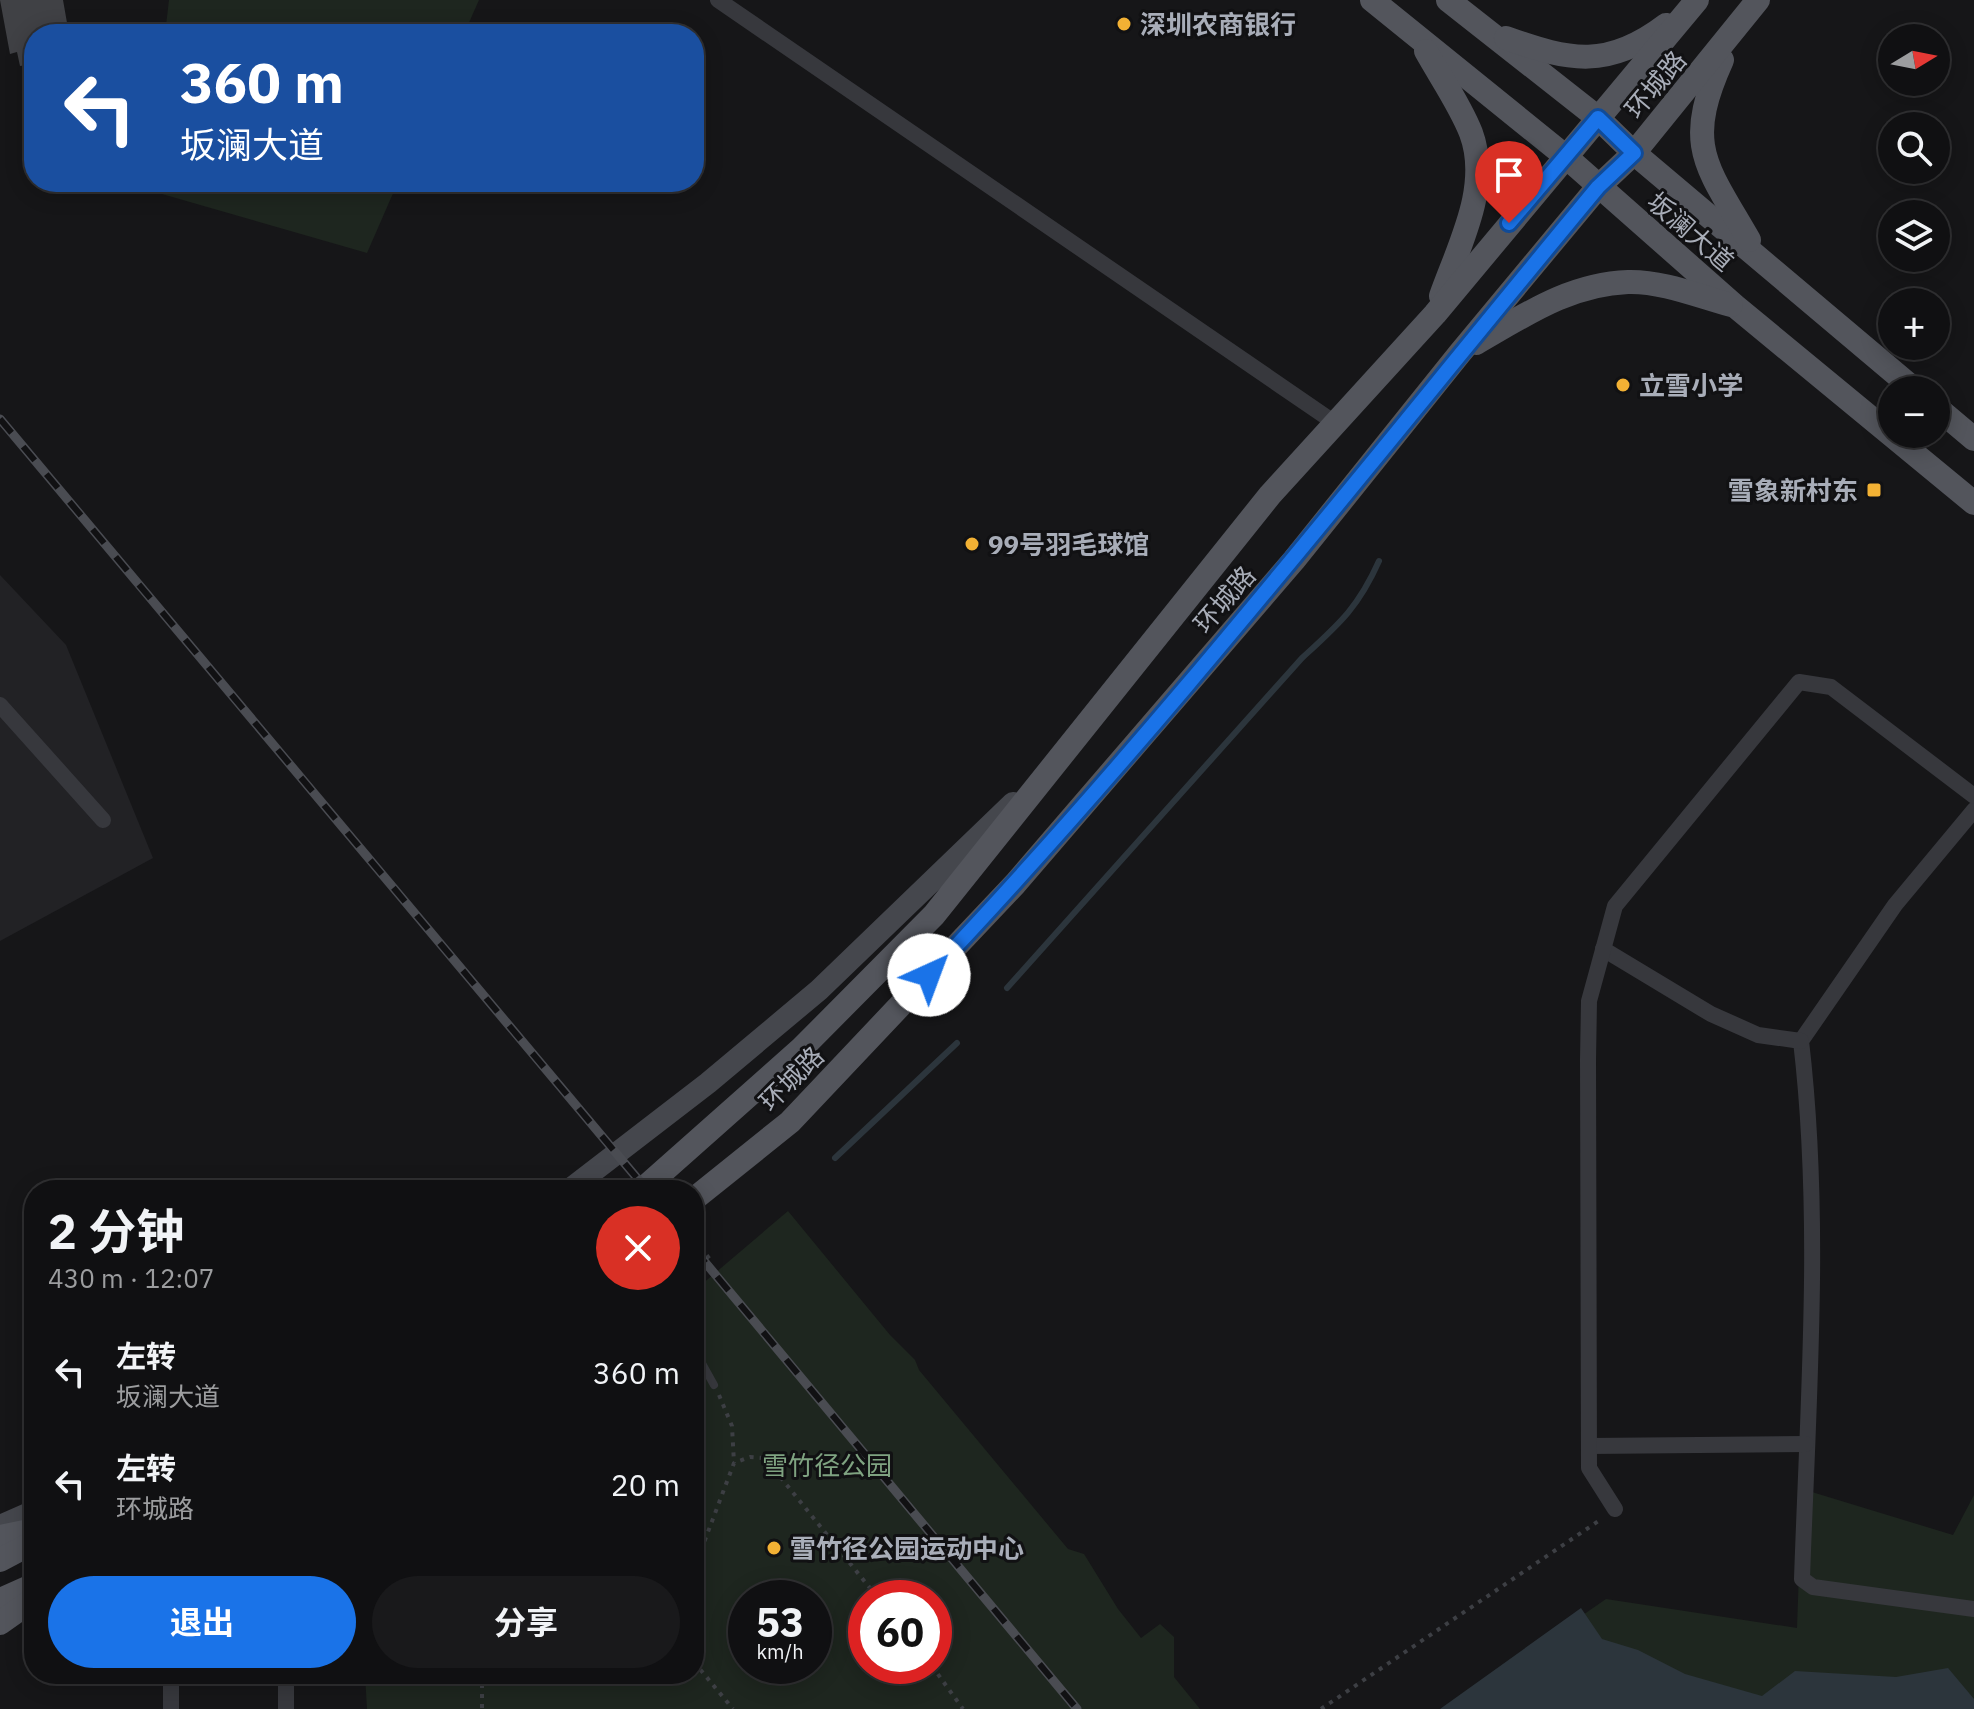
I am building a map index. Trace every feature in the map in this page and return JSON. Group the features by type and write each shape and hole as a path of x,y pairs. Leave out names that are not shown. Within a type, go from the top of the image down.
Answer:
{"main road":[{"name":"坂澜大道","path":"1372,0 1565,156 1735,306 1974,503"},
{"name":"坂澜大道","path":"1448,0 1598,118 1634,153 1898,376"},
{"name":"环城路","path":"704,1191 790,1122 1015,884 1294,560 1460,353 1598,187 1634,153 1758,0"},
{"name":"环城路","path":"653,1180 802,1048 934,915 1270,495 1435,314 1696,1"},
{"path":"1486,31 1549,54 1579,58 1609,55 1646,40 1696,1"},
{"path":"1736,29 1702,111 1700,137 1710,173 1758,257"},
{"path":"1419,38 1466,121 1477,154 1478,171 1473,205 1435,314"},
{"path":"1460,353 1553,299 1580,288 1630,282 1664,287 1735,306"},
{"path":"1950,419 1974,439"},
{"path":"582,1180 708,1083 819,990 1076,740"},
{"path":"0,1526 24,1515"},
{"path":"0,1537 24,1532"},
{"path":"0,1560 24,1547"},
{"path":"0,1600 24,1589"},
{"path":"0,1623 24,1606"}],"street":[{"path":"718,0 1335,423"},
{"path":"1615,1509 1589,1468 1589,1001 1615,906 1799,682 1831,687 1974,796"},
{"path":"0,705 103,820"},
{"path":"1974,810 1895,905 1801,1041 1808,1099 1812,1241 1802,1579 1813,1587 1974,1609"},
{"path":"1603,949 1711,1014 1758,1035 1801,1041"},
{"path":"1589,1446 1806,1444"},
{"path":"171,1684 171,1709"},
{"path":"286,1684 286,1709"}],"lane":[{"path":"704,1367 714,1385"}],"path":[{"path":"704,1270 712,1262 705,1253"},
{"path":"704,1542 734,1463 732,1426 714,1385"},
{"path":"734,1463 750,1457 765,1458 863,1580"},
{"path":"1321,1709 1615,1509"},
{"path":"704,1674 733,1709"},
{"path":"482,1684 482,1709"},
{"path":"945,1684 963,1709"}],"shaded area":[{"path":"0,575 66,645 153,858 0,941"},
{"path":"1581,1608 1602,1639 1638,1650 1685,1674 1762,1696 1795,1671 1896,1677 1948,1668 1974,1699 1974,1709 1440,1709"}],"green space":[{"path":"169,0 479,0 468,24 166,24"},
{"path":"162,192 394,192 367,253"},
{"name":"雪竹径公园","path":"788,1211 890,1335 915,1360 919,1370 1068,1549 1084,1554 1118,1609 1141,1638 1160,1624 1174,1637 1174,1677 1200,1709 367,1709 366,1684 704,1684 704,1282"},
{"path":"1802,1489 1953,1535 1974,1495 1974,1709 1447,1709 1606,1599 1797,1628"}],"building":[{"path":"0,0 63,0 67,24 24,24 24,65 20,66 17,52 10,54"}],"waterway":[{"path":"1007,988 1302,658 1346,614 1379,561"},
{"path":"835,1158 957,1043"}],"railway":[{"path":"0,419 639,1180"},
{"path":"704,1261 1077,1709"}],"place":[{"name":"深圳农商银行","path":"1124,24"},
{"name":"立雪小学","path":"1623,385"},
{"name":"雪象新村东","path":"1874,490"},
{"name":"99号羽毛球馆","path":"972,544"},
{"name":"雪竹径公园运动中心","path":"774,1548"}],"route":[{"path":"929,975 1015,884 1255,606 1598,187 1634,153 1598,118 1509,223"}]}
